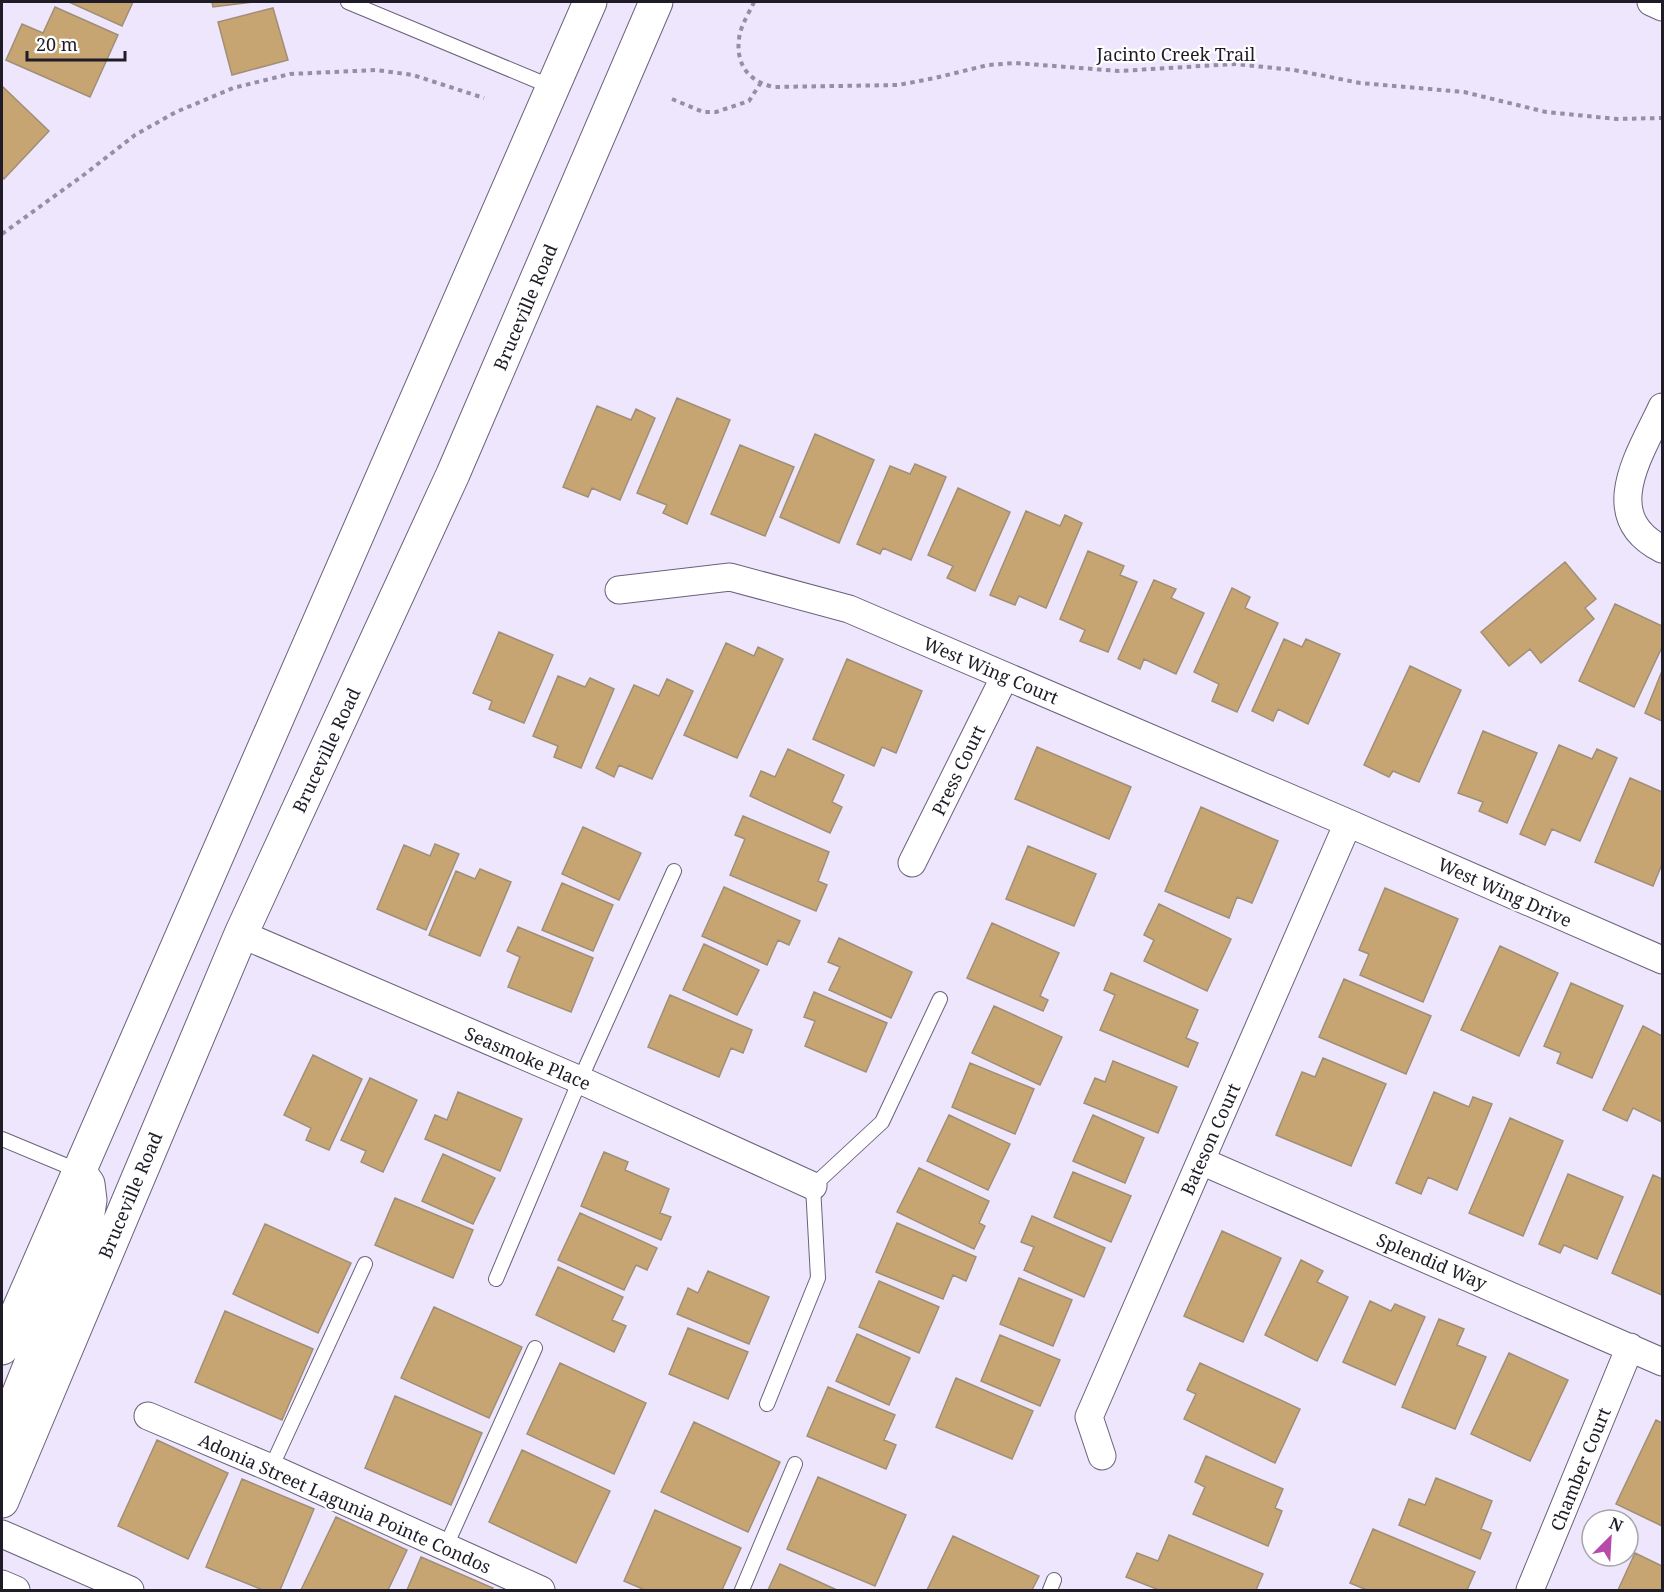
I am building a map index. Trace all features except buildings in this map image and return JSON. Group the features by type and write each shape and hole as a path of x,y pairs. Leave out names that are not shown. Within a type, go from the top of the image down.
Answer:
{"main road":[{"path":"2,1348 590,2"},
{"name":"Bruceville Road","path":"7,1487 241,934 453,474 656,2"},
{"path":"7,1487 15,1403 64,1280 88,1212 90,1200 88,1184 79,1171"}],"street":[{"path":"1651,2 1662,7"},
{"path":"1662,407 1630,475 1627,500 1633,524 1652,543 1662,549"},
{"name":"West Wing Court","path":"619,590 730,577 849,609 1348,823"},
{"name":"Press Court","path":"912,863 1005,676"},
{"name":"West Wing Drive","path":"1348,823 1662,960"},
{"name":"Bateson Court","path":"1102,1456 1089,1418 1348,823"},
{"name":"Seasmoke Place","path":"241,934 580,1080 813,1186"},
{"name":"Splendid Way","path":"1201,1161 1662,1362"},
{"name":"Chamber Court","path":"1530,1590 1630,1347"},
{"name":"Adonia Street Lagunia Pointe Condos","path":"148,1416 271,1468 541,1590"},
{"path":"2,1534 130,1590"},
{"path":"2,1584 16,1590"}],"lane":[{"path":"348,2 552,87"},
{"path":"496,1279 580,1080 674,871"},
{"path":"767,1404 818,1278 813,1186 882,1122 940,999"},
{"path":"2,1139 79,1171"},
{"path":"271,1468 365,1264"},
{"path":"446,1546 535,1348"},
{"path":"742,1590 795,1464"}],"path":[{"path":"672,99 703,112 716,112 749,101 760,84 749,76 742,65 738,49 741,31 754,2"},
{"name":"Jacinto Creek Trail","path":"760,84 774,87 898,85 988,65 1015,63 1119,71 1235,64 1294,70 1360,82 1464,92 1546,112 1617,119 1662,118"},
{"path":"2,234 135,135 176,112 233,88 290,74 376,70 413,75 484,98"}]}
